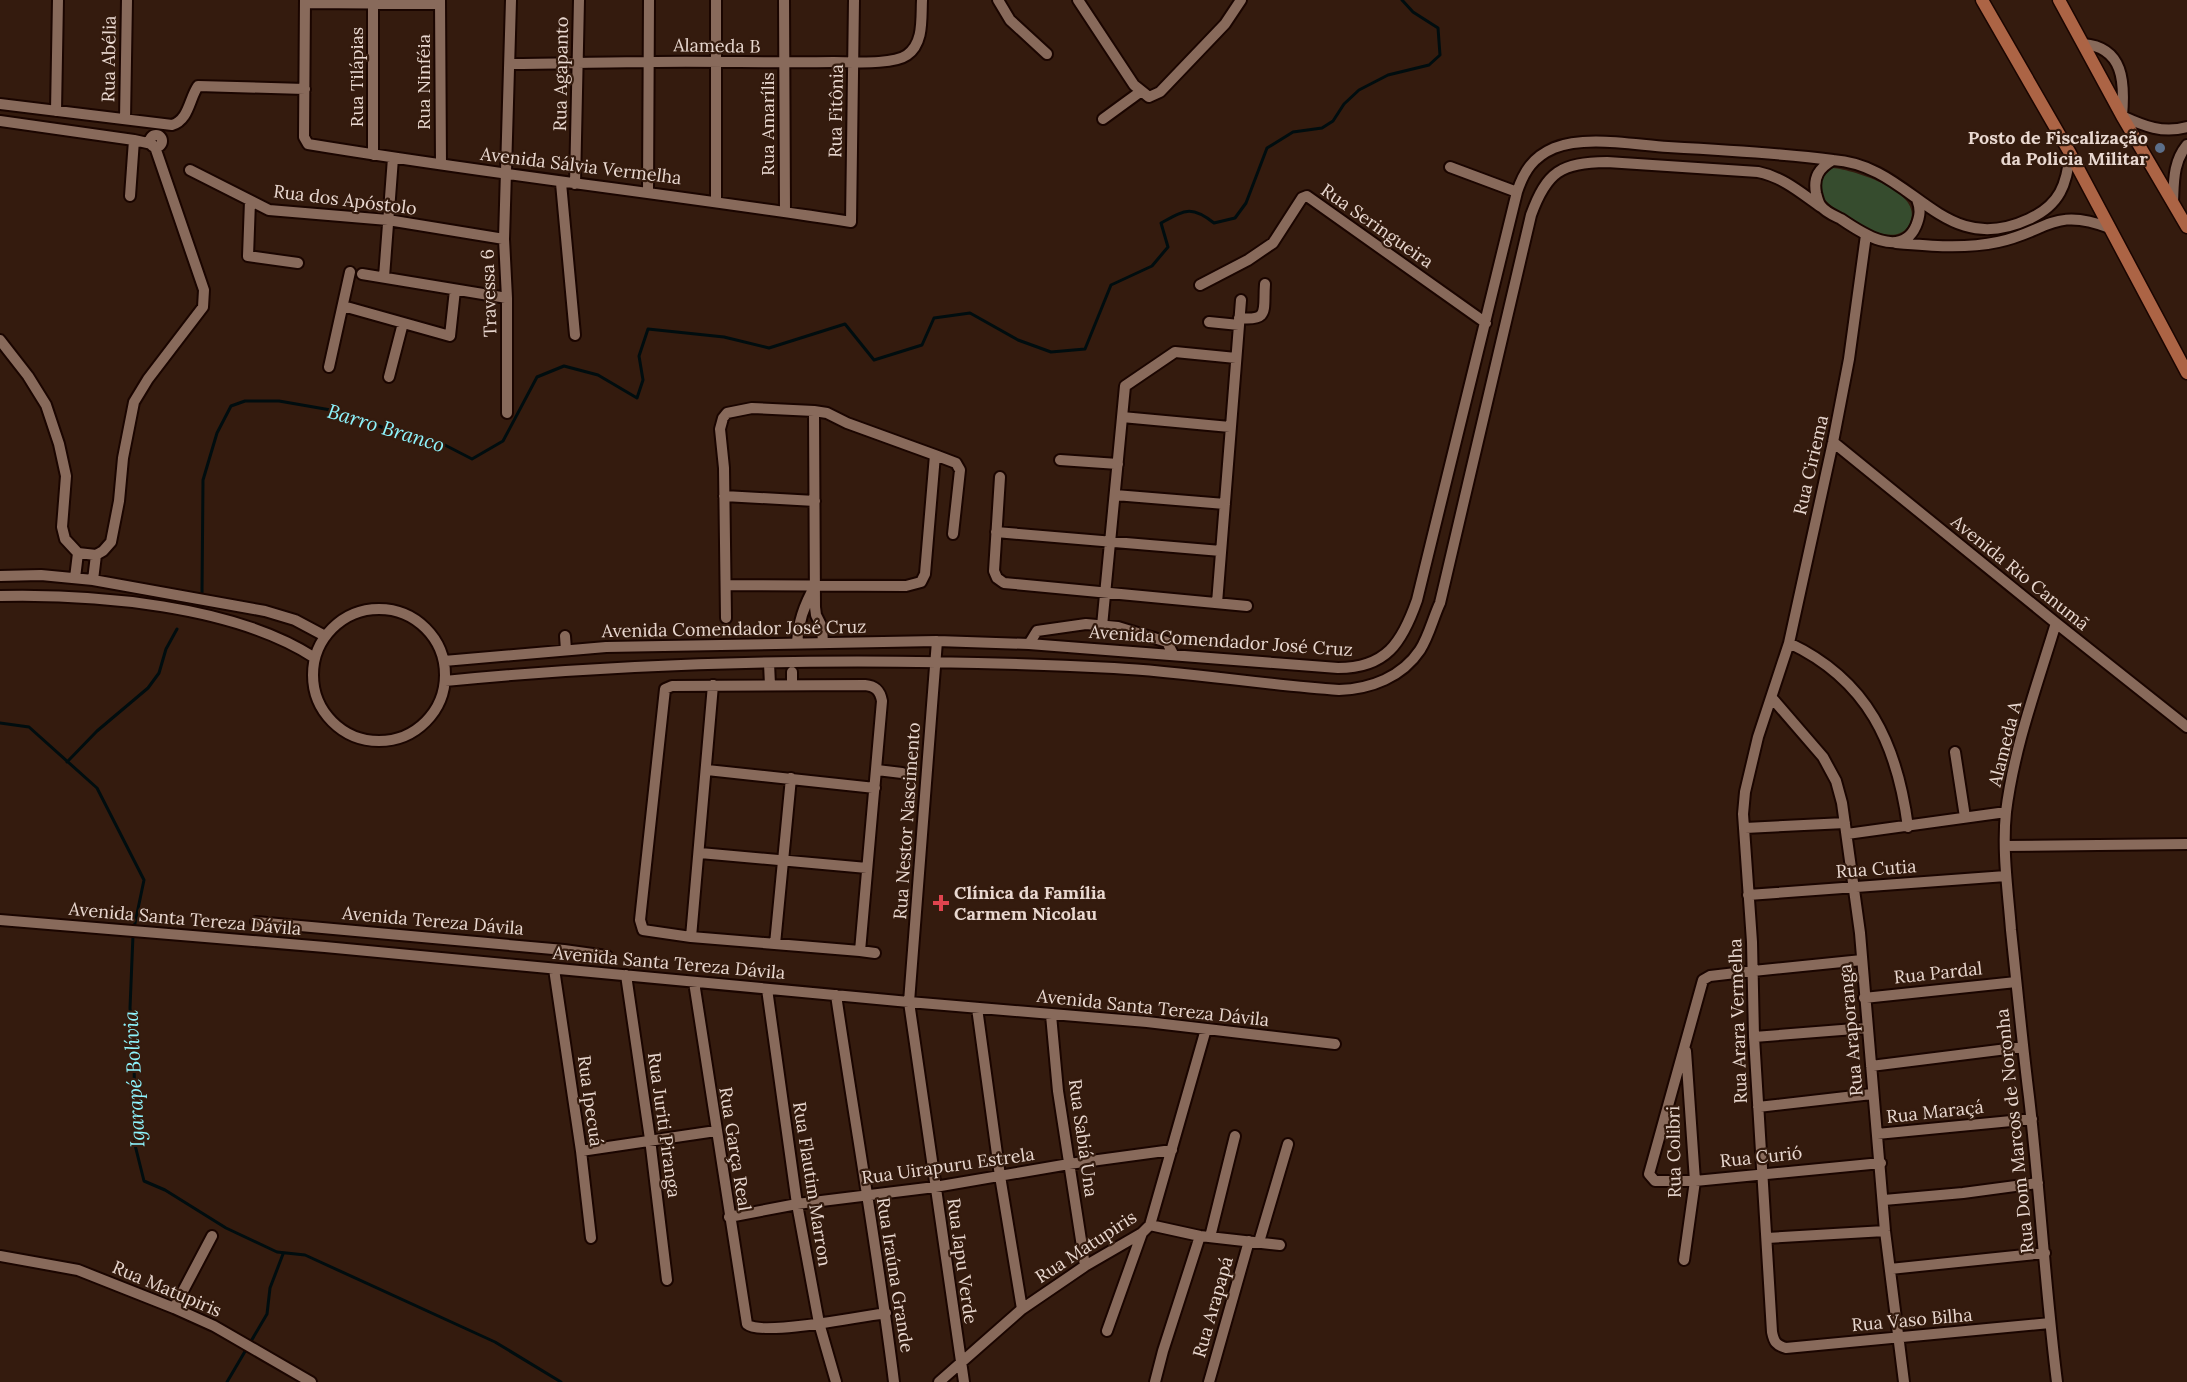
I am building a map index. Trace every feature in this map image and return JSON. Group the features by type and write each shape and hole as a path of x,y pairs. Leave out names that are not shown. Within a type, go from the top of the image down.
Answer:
{"main road":[{"path":"1982,0 2070,153 2185,368"},
{"path":"2060,1 2122,116 2187,227"}],"street":[{"path":"56,111 58,0"},
{"name":"Rua Abélia","path":"125,119 127,0"},
{"name":"Travessa 6","path":"507,412 507,298 504,239 511,0"},
{"name":"Rua Agapanto","path":"575,184 579,0"},
{"path":"648,192 649,0"},
{"path":"716,0 716,201"},
{"name":"Rua Amarílis","path":"784,0 785,212"},
{"name":"Rua Fitônia","path":"851,222 854,0"},
{"name":"Alameda B","path":"510,64 853,62 899,58 909,54 917,43 922,0"},
{"path":"998,0 1010,20 1047,54"},
{"path":"1078,0 1140,92 1149,97 1160,92 1225,24 1236,2"},
{"path":"0,104 163,125 179,123 185,117 198,86 305,88 305,2 440,2"},
{"name":"Rua Tilápias","path":"373,2 373,155"},
{"name":"Rua Ninféia","path":"440,2 441,164"},
{"path":"2083,44 2096,45 2117,65 2124,87 2122,116 2156,130 2175,131 2187,127"},
{"name":"Avenida Sálvia Vermelha","path":"305,88 304,137 308,144 561,183 716,201 851,222"},
{"path":"1103,119 1140,92"},
{"path":"0,122 134,140 153,146 204,290 205,300 198,314 148,379 134,402 126,439 119,501 111,542 103,552 96,555 78,553 65,539 62,527 66,477 59,444 46,405 28,376 0,340"},
{"path":"130,196 134,140"},
{"name":"Avenida Comendador José Cruz","path":"444,661 606,647 937,641 1029,644 1173,654 1338,669 1362,667 1386,654 1400,639 1417,600 1517,192 1527,168 1541,154 1556,147 1574,143 1604,142 1763,152 1851,162 1891,179 1917,200"},
{"path":"2173,202 2174,173 2178,160 2187,146"},
{"path":"1917,200 1942,216 1972,229 1991,231 2005,228 2032,218 2053,202 2064,186 2070,153"},
{"path":"384,277 393,158"},
{"path":"1821,207 1816,192 1815,177 1820,169 1833,160"},
{"name":"Avenida Comendador José Cruz","path":"445,681 769,663 936,662 1118,669 1357,690 1389,678 1413,659 1440,603 1531,215 1545,185 1556,174 1569,166 1607,162 1768,174 1791,185 1866,235 1893,243"},
{"path":"1450,167 1517,192"},
{"name":"Rua dos Apóstolo","path":"190,170 269,210 388,220 504,239"},
{"path":"561,183 575,335"},
{"name":"Rua Seringueira","path":"1200,285 1248,260 1274,243 1302,198 1307,196 1486,323"},
{"path":"1893,243 1905,239 1915,228 1920,214 1917,200"},
{"path":"250,201 248,256 298,263"},
{"path":"1893,243 1935,246 1997,242 2056,220 2067,219 2091,221 2110,228"},
{"name":"Rua Ciriema","path":"1772,698 1789,643 1833,442 1849,359 1866,235"},
{"path":"329,367 343,306 356,273 507,298"},
{"path":"1209,322 1260,318 1263,314 1265,284"},
{"path":"343,306 450,336 455,290"},
{"path":"1217,603 1240,300"},
{"path":"389,377 403,323"},
{"path":"1102,626 1125,386 1175,352 1236,358"},
{"path":"726,618 724,468 720,429 723,418 733,410 752,408 827,413 847,423 950,460 959,466 960,477 953,534"},
{"path":"814,411 815,612 822,627 823,643"},
{"path":"1122,417 1230,427"},
{"name":"Avenida Rio Canumã","path":"1833,442 2056,624 2187,727"},
{"path":"726,585 906,586 921,582 925,574 935,455"},
{"path":"1060,460 1118,464"},
{"path":"1000,477 994,571 997,578 1004,583 1247,606"},
{"path":"1115,495 1225,504"},
{"path":"724,496 814,501"},
{"path":"996,532 1221,552"},
{"path":"75,578 78,553"},
{"path":"93,580 96,555"},
{"path":"315,658 299,647 272,635 184,610 86,598 4,596 3,582 5,576 93,580 265,611 296,620 326,636"},
{"path":"797,643 805,602 815,586"},
{"path":"374,609 393,610 410,617 425,628 437,643 444,661 445,681 436,708 415,730 388,740 367,739 340,728 321,706 314,687 315,658 326,636 339,623 355,614 374,609"},
{"path":"1029,644 1037,631 1086,624 1118,627 1167,642 1173,654"},
{"name":"Alameda A","path":"2006,876 2006,812 2023,728 2056,624"},
{"path":"565,636 566,650"},
{"path":"551,639 551,651"},
{"name":"Rua Nestor Nascimento","path":"909,1002 937,641"},
{"path":"1789,643 1809,652 1825,663 1846,681 1868,706 1896,763 1908,827"},
{"path":"769,663 770,686"},
{"path":"792,672 792,685"},
{"path":"691,937 713,685"},
{"path":"860,951 877,770 882,701 880,693 876,688 864,685 667,687 663,693 640,920 643,930 691,937 875,953"},
{"name":"Rua Arara Vermelha","path":"1772,698 1748,774 1743,814 1772,1332 1774,1341 1778,1345"},
{"name":"Rua Araporanga","path":"1772,698 1816,748 1830,770 1842,803 1862,960 1872,1094 1904,1382"},
{"path":"1955,752 1965,817"},
{"path":"707,770 875,788"},
{"path":"877,770 902,773"},
{"path":"775,944 791,778"},
{"path":"1744,828 1908,827 2006,812"},
{"path":"2005,846 2187,844"},
{"path":"700,853 867,868"},
{"name":"Rua Cutia","path":"1749,896 2006,876"},
{"name":"Rua Dom Marcos de Noronha","path":"2006,876 2032,1119 2056,1382"},
{"name":"Avenida Santa Tereza Dávila","path":"0,920 626,975 1206,1029 1335,1044"},
{"name":"Avenida Tereza Dávila","path":"256,922 564,950 607,956"},
{"path":"1753,971 1862,960"},
{"name":"Rua Ipecuá","path":"554,969 581,1151 591,1238"},
{"name":"Rua Colibri","path":"1649,1174 1699,987 1707,977 1753,971"},
{"name":"Rua Juriti Piranga","path":"626,975 650,1139 667,1280"},
{"name":"Rua Garça Real","path":"694,982 747,1324 754,1329 780,1329 819,1323"},
{"name":"Rua Pardal","path":"1864,998 2016,982"},
{"name":"Rua Flautim Marron","path":"767,989 797,1204 819,1323 836,1382"},
{"name":"Rua Iraúna Grande","path":"836,995 886,1313 894,1382"},
{"name":"Rua Japu Verde","path":"909,1002 963,1382"},
{"path":"977,1008 1000,1176 1022,1309"},
{"name":"Rua Sabiá Una","path":"1051,1015 1058,1091 1085,1266"},
{"path":"1754,1037 1867,1028"},
{"name":"Rua Matupiris","path":"939,1382 1022,1309 1085,1266 1142,1233 1150,1225 1206,1029"},
{"name":"Rua Colibri","path":"1684,1260 1695,1181 1686,1042"},
{"path":"1870,1066 2023,1047"},
{"path":"1758,1107 1872,1094"},
{"name":"Rua Maraçá","path":"1877,1134 2032,1119"},
{"path":"581,1151 716,1131"},
{"path":"1155,1382 1162,1351 1205,1236 1235,1136"},
{"name":"Rua Arapapá","path":"1209,1382 1288,1144"},
{"name":"Rua Uirapuru Estrela","path":"729,1217 797,1204 935,1187 1069,1164 1172,1150"},
{"name":"Rua Curió","path":"1649,1174 1655,1180 1695,1181 1881,1162"},
{"path":"1884,1200 2038,1183"},
{"path":"1150,1225 1205,1236 1280,1245"},
{"path":"1767,1238 1886,1231"},
{"path":"1107,1331 1142,1233"},
{"path":"174,1308 212,1236"},
{"path":"1890,1269 2045,1253"},
{"name":"Rua Matupiris","path":"0,1256 78,1270 174,1308 214,1326 311,1382"},
{"path":"819,1323 886,1313"},
{"name":"Rua Vaso Bilha","path":"1778,1345 1786,1348 2050,1323"}],"green space":[{"path":"1833,168 1871,178 1898,193 1907,202 1912,212 1910,223 1902,232 1892,235 1879,233 1865,228 1838,211 1821,196 1820,176"}],"waterway":[{"name":"Barro Branco","path":"202,594 203,480 217,433 231,406 245,401 279,401 348,413 403,436 441,443 472,459 503,441 537,377 564,366 598,375 637,398 643,380 639,356 648,329 724,337 769,348 845,324 874,360 922,345 934,318 970,313 1018,340 1051,352 1085,349 1111,285 1152,266 1168,247 1161,223 1188,211 1206,217 1214,223 1235,218 1246,203 1267,148 1293,132 1322,128 1333,121 1344,104 1359,90 1388,75 1429,65 1440,55 1438,28 1413,12 1402,0"},
{"name":"Barro Branco","path":"67,762 97,731 148,688 159,673 166,649 177,629"},
{"name":"Igarapé Bolívia","path":"0,723 29,727 97,788 144,880 134,928"},
{"name":"Igarapé Bolívia","path":"133,935 130,1008 134,1055 135,1145 144,1181 165,1190 226,1228 277,1252 305,1255 495,1342 561,1382"},
{"path":"227,1382 267,1314 270,1288 283,1254"}],"place":[{"name":"Posto de Fiscalização da Policia Militar","path":"2160,148"},
{"name":"Clínica da Família Carmem Nicolau","path":"941,903"}]}
